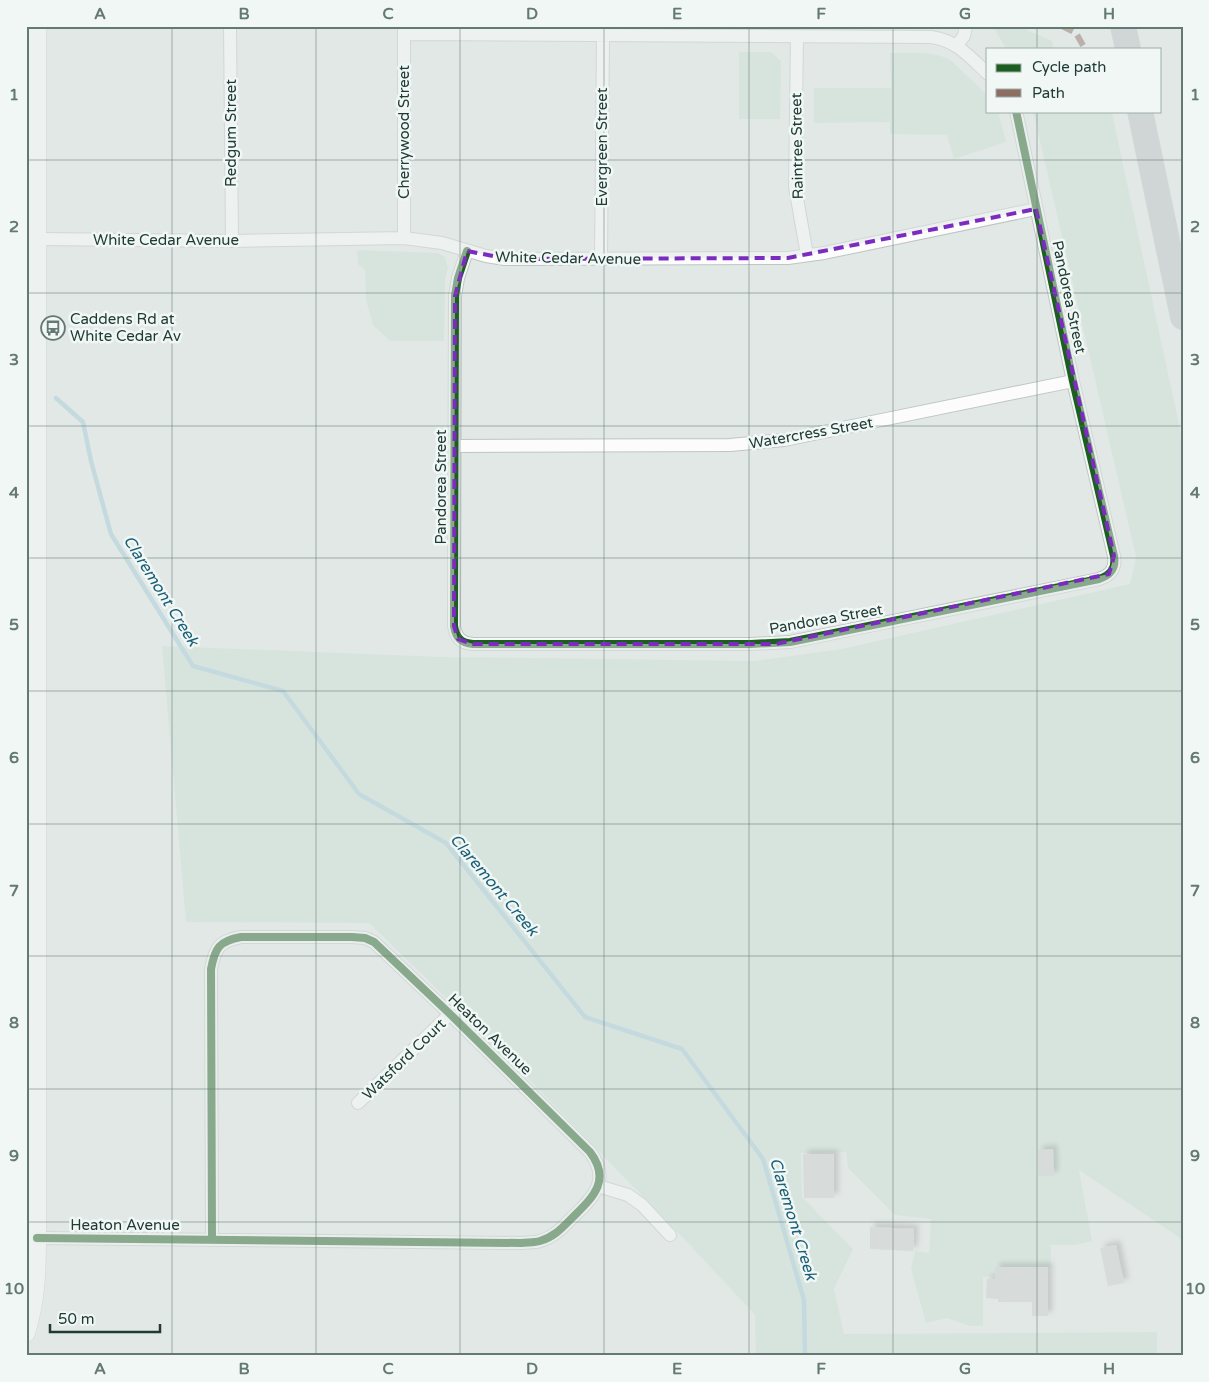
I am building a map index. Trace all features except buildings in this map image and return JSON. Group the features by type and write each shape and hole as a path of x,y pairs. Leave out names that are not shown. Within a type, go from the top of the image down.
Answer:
{"highway":[{"path":"1123,26 1128,48"},
{"path":"1140,112 1183,317"}],"street":[{"path":"26,1333 32,1314 36,1287 37,1238 37,26"},
{"name":"Redgum Street","path":"230,26 232,241"},
{"path":"957,45 964,36 966,26"},
{"path":"404,30 537,30 602,36 931,37 947,40 957,45 986,72"},
{"name":"Cherrywood Street","path":"404,30 404,238"},
{"name":"Evergreen Street","path":"601,259 602,36"},
{"name":"Raintree Street","path":"797,36 795,187 807,255"},
{"name":"Pandorea Street","path":"467,251 457,280 455,296 454,626 458,639 473,644 783,643 1098,578 1109,574 1114,567 1114,556 1073,380 1016,112"},
{"name":"White Cedar Avenue","path":"38,239 232,241 404,238 442,243 504,259 772,259 807,255 1036,209"},
{"name":"Watercress Street","path":"454,446 730,445 762,443 1073,380"},
{"name":"Heaton Avenue","path":"37,1238 212,1240 521,1243 540,1241 555,1234 594,1196 598,1186 599,1173 596,1161 590,1152 374,942 365,938 352,937 241,937 229,939 219,946 214,956 212,970 212,1240"},
{"name":"Watsford Court","path":"358,1103 450,1014"},
{"path":"598,1186 628,1194 642,1205 670,1235"}],"highlighted area":[{"path":"1036,209 1114,556 1109,574 776,644 473,644 458,639 454,626 455,296 467,251 509,259 788,258"}],"green space":[{"path":"993,26 1018,26 1052,41 1054,48 1005,48"},
{"path":"739,52 771,52 781,61 780,119 739,119"},
{"path":"890,53 930,54 945,57 952,61 986,94 986,112 998,112 1006,142 954,159 947,135 890,134 890,122 814,123 814,88 891,88"},
{"path":"1033,112 1112,113 1183,443 1183,1240 1079,1170 1092,1241 1075,1245 1051,1245 1051,1267 995,1267 995,1276 983,1277 983,1326 970,1326 947,1318 926,1323 911,1269 915,1251 929,1253 931,1219 895,1215 848,1168 846,1152 801,1153 802,1197 853,1249 834,1289 844,1334 1157,1332 1157,1356 756,1356 755,1315 686,1241 506,1056 369,923 186,922 162,646 443,657 754,661 842,649 1130,584 1136,557"},
{"path":"357,250 438,253 445,257 448,268 445,279 444,341 390,341 373,325 366,300 365,270 358,264"}],"waterway":[{"name":"Claremont Creek","path":"56,398 83,422 91,461 111,534 193,666 283,691 359,794 446,843 585,1017 682,1049 763,1159 804,1300 805,1356"}],"marked path":[{"path":"1062,26 1076,33 1084,48"}],"cycle path":[{"path":"467,251 458,278 455,296 454,626 456,634 462,641 473,644 751,644 790,642 1099,579 1112,570 1114,556 1073,381 1016,112"},
{"path":"37,1238 521,1243 535,1242 558,1232 586,1203 597,1188 599,1172 590,1152 374,942 365,938 352,937 241,937 223,943 219,947 214,956 211,969 212,1240"}],"place":[{"name":"Caddens Rd at White Cedar Av","path":"53,328"}]}
